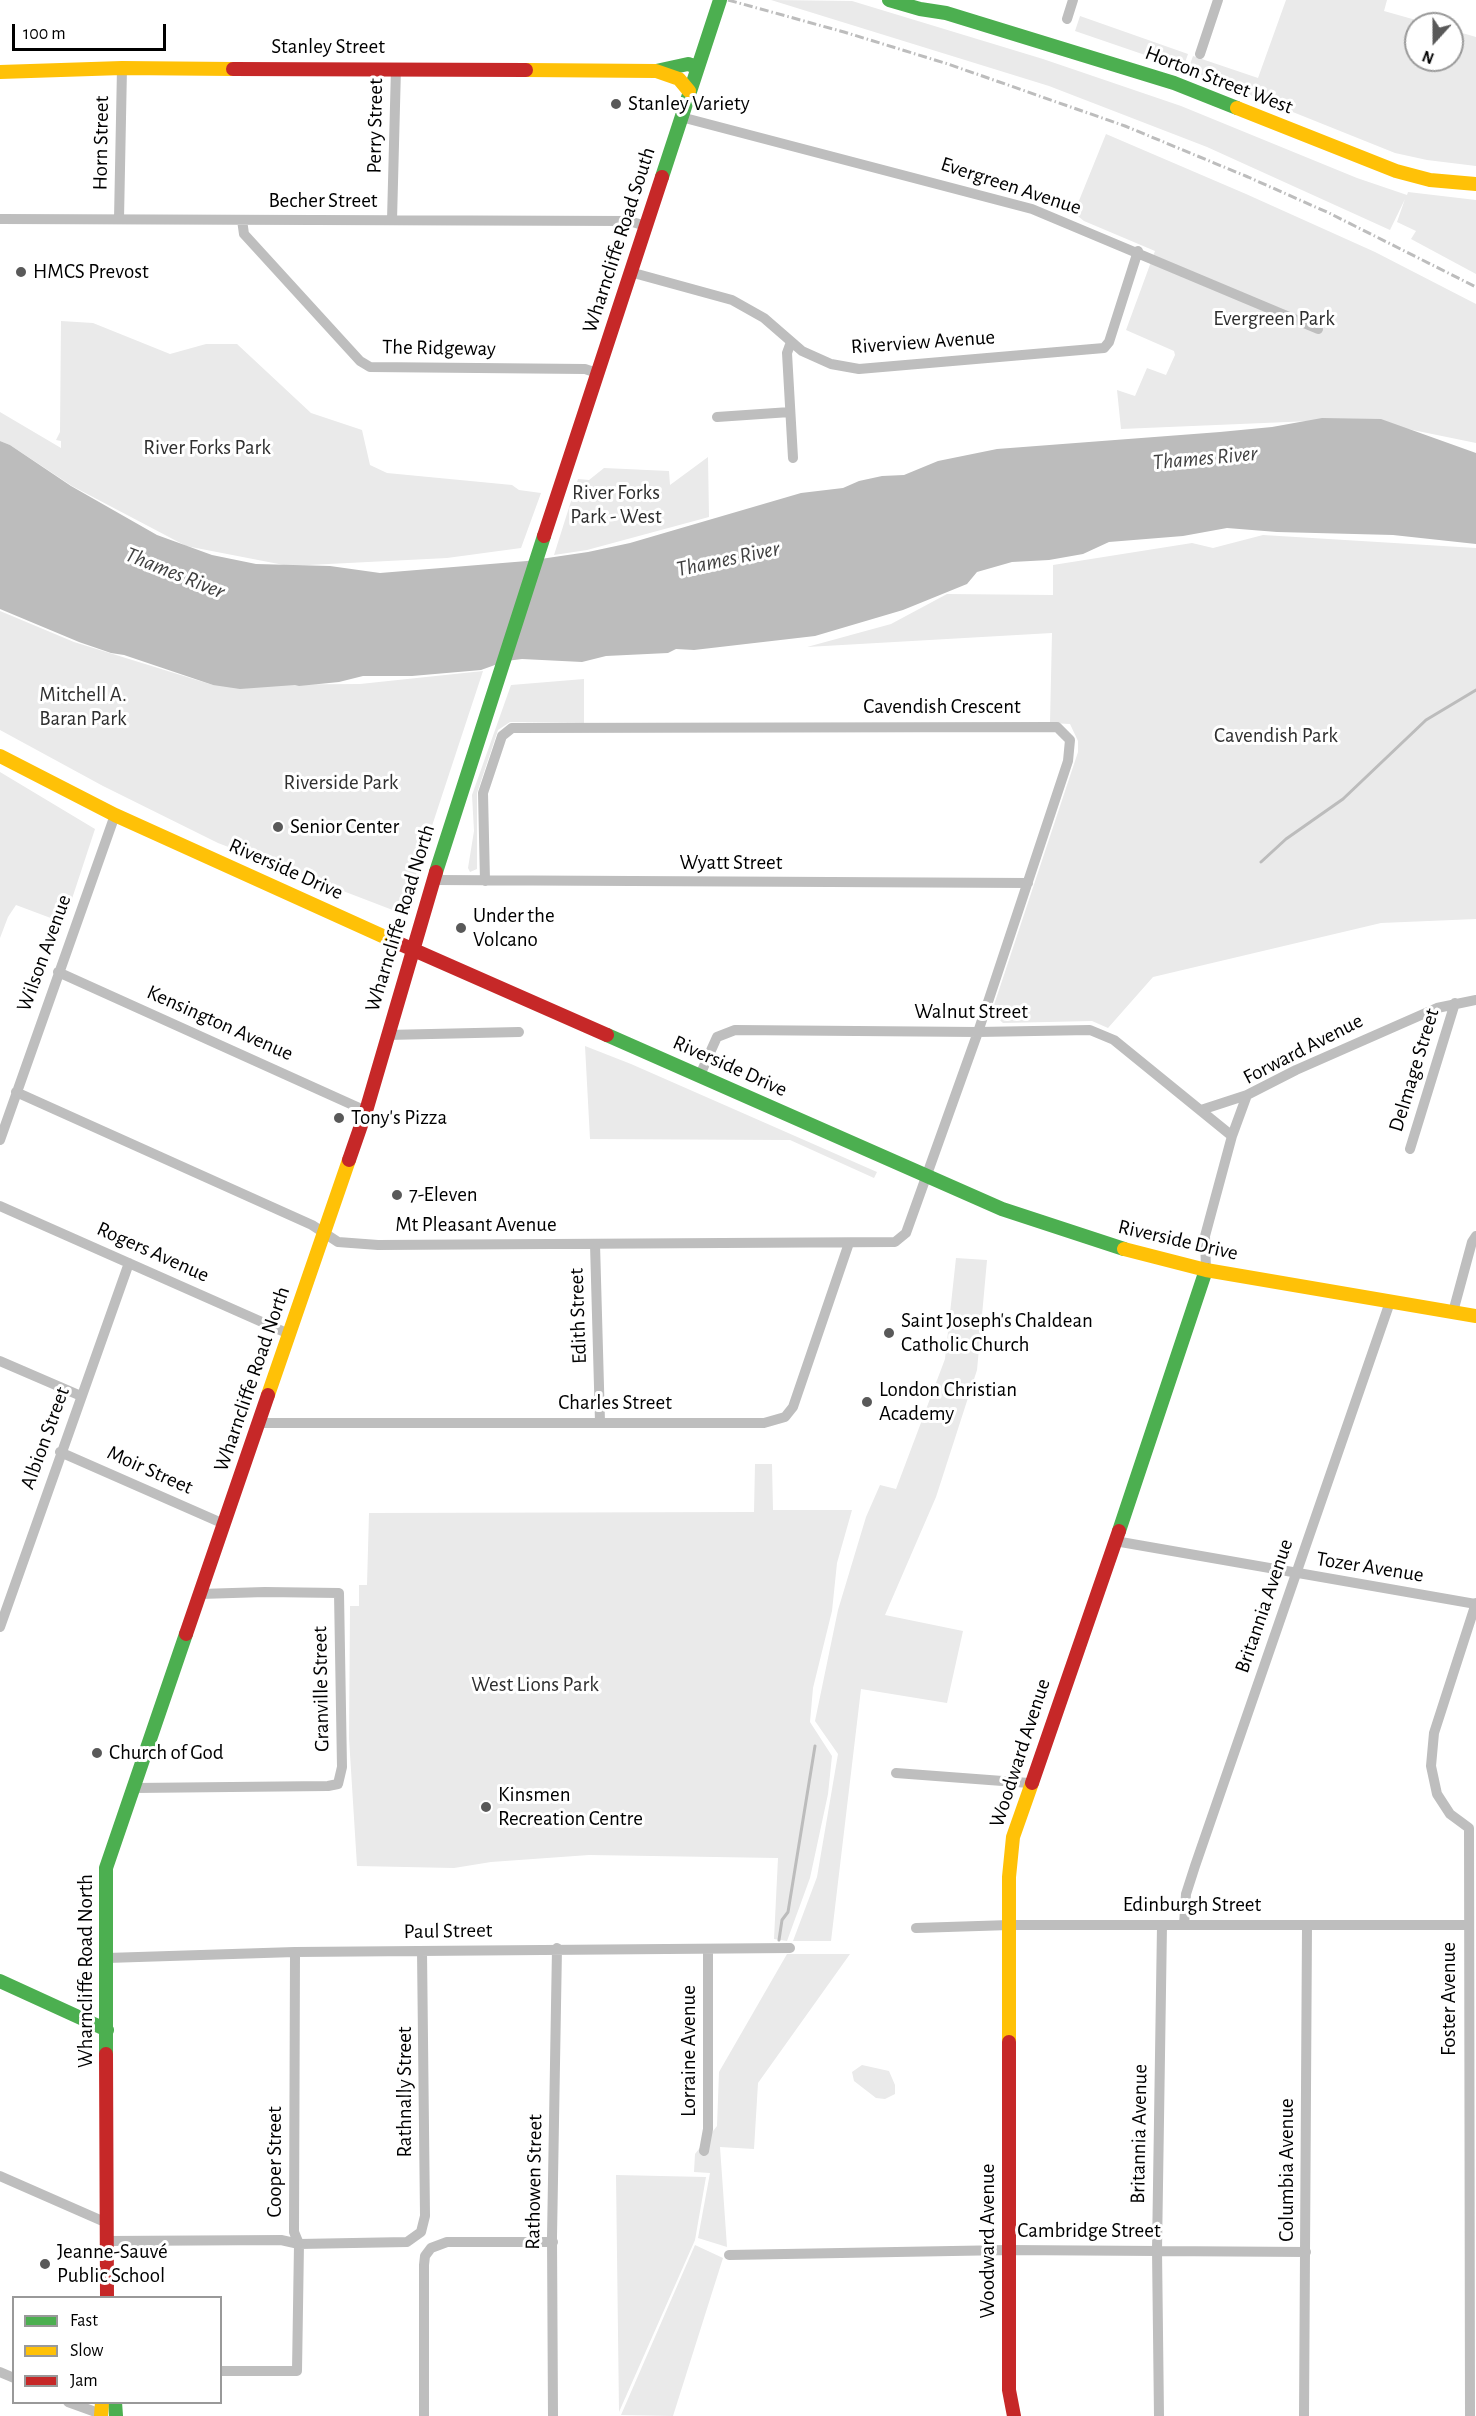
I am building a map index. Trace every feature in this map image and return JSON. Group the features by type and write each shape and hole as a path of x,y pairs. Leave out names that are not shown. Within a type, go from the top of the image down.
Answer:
{"main road":[{"name":"Wharncliffe Road South","path":"558,492 720,0"},
{"name":"Horton Street West","path":"889,0 920,9 946,13 1174,83 1396,171 1430,180 1476,184"},
{"name":"Horton Street West","path":"927,0 946,13"},
{"name":"Stanley Street","path":"0,72 122,68 656,71 688,63 697,67"},
{"name":"Stanley Street","path":"656,71 678,79 689,91"},
{"name":"Wharncliffe Road North","path":"107,2296 106,1868 366,1111 412,949 558,492"},
{"name":"Riverside Drive","path":"0,756 115,815 531,1003 1002,1209 1103,1244 1206,1270 1476,1316"},
{"name":"Woodward Avenue","path":"1014,2416 1009,2390 1008,2250 1009,1877 1013,1837 1029,1783 1115,1541 1206,1270"},
{"path":"0,1981 107,2030"}],"street":[{"path":"1067,19 1073,0"},
{"path":"1200,54 1218,0"},
{"name":"Horn Street","path":"118,219 122,68"},
{"name":"Perry Street","path":"392,220 396,68"},
{"name":"Evergreen Avenue","path":"681,117 1032,209 1138,251 1318,329"},
{"name":"Becher Street","path":"0,219 629,222 646,226"},
{"name":"The Ridgeway","path":"242,220 244,234 360,361 370,367 585,369 597,372"},
{"name":"Riverview Avenue","path":"630,272 741,303 764,318 802,351 831,364 859,369 1100,348 1109,342 1138,251"},
{"path":"791,342 787,353 793,458"},
{"path":"717,417 790,412"},
{"name":"Cavendish Crescent","path":"485,881 483,793 502,736 512,728 1057,727 1070,740 1068,761 928,1176"},
{"name":"Wilson Avenue","path":"0,1140 115,815"},
{"name":"Wyatt Street","path":"434,880 1028,883"},
{"name":"Kensington Avenue","path":"58,972 366,1111"},
{"name":"Forward Avenue","path":"1206,1270 1205,1236 1232,1136 1246,1095 1296,1070 1437,1008 1476,1000"},
{"name":"Delmage Street","path":"1410,1149 1455,1003"},
{"name":"Walnut Street","path":"700,1075 717,1037 735,1030 978,1032 1090,1030 1114,1040 1232,1136"},
{"path":"387,1035 519,1032"},
{"name":"Mt Pleasant Avenue","path":"16,1092 312,1225 324,1235 338,1242 378,1245 895,1242 906,1233 928,1176"},
{"path":"1201,1110 1246,1095"},
{"name":"Rogers Avenue","path":"0,1206 289,1334"},
{"path":"1453,1312 1472,1242 1476,1236"},
{"name":"Edith Street","path":"595,1244 600,1422"},
{"name":"Charles Street","path":"259,1423 764,1423 784,1417 793,1407 849,1244"},
{"name":"Albion Street","path":"0,1627 60,1452 129,1263"},
{"name":"Britannia Avenue","path":"1184,1925 1186,1894 1192,1875 1390,1302"},
{"path":"0,1361 81,1396"},
{"name":"Moir Street","path":"60,1452 224,1524"},
{"name":"Tozer Avenue","path":"1115,1541 1476,1604"},
{"name":"Granville Street","path":"134,1788 328,1786 338,1784 342,1767 339,1593 200,1594"},
{"name":"Foster Avenue","path":"1470,2416 1468,1925 1472,1830 1450,1814 1437,1794 1431,1766 1434,1733 1476,1604"},
{"path":"896,1773 1029,1783"},
{"name":"Edinburgh Street","path":"916,1928 1010,1925 1468,1925"},
{"name":"Britannia Avenue","path":"1159,2416 1157,2250 1162,1925"},
{"name":"Columbia Avenue","path":"1304,2416 1307,1925"},
{"name":"Paul Street","path":"106,1958 294,1952 557,1948 790,1948"},
{"name":"Rathowen Street","path":"553,2416 557,1948"},
{"name":"Lorraine Avenue","path":"704,2151 708,2129 708,1949"},
{"name":"Rathnally Street","path":"299,2244 407,2242 421,2232 425,2217 422,1951"},
{"name":"Cooper Street","path":"222,2371 297,2371 299,2244 294,2232 294,1952"},
{"path":"0,2176 107,2223"},
{"path":"107,2241 281,2240 299,2244"},
{"path":"424,2416 424,2265 425,2256 431,2247 447,2242 553,2242"},
{"name":"Cambridge Street","path":"729,2255 1008,2250 1306,2252"},
{"path":"72,2404 101,2411"}],"green space":[{"path":"771,0 852,1 1043,59 1181,106 1357,178 1407,195 1408,192 1476,200 1476,274 1411,239 1416,231 1397,222 1405,199 1390,230 1207,147 1049,86"},
{"path":"1286,0 1387,0 1384,11 1404,17 1404,72 1464,72 1464,34 1476,37 1476,166 1427,160 1395,153 1188,70 1193,56 1258,78"},
{"path":"1080,16 1188,54 1183,68 1075,31"},
{"name":"Evergreen Park","path":"1106,134 1375,252 1476,304 1476,443 1359,419 1121,429 1117,390 1135,396 1147,368 1166,375 1175,355 1174,351 1126,330 1155,251 1084,221 1074,213"},
{"name":"River Forks Park","path":"61,321 93,323 170,354 206,344 237,344 311,413 362,430 370,465 387,473 512,485 519,490 541,493 521,548 447,558 289,566 186,546 72,486 10,445 0,441 0,412 61,448 61,441 56,440 60,432"},
{"name":"River Forks Park - West","path":"708,457 709,517 587,550 554,555 578,479 589,480 604,468 669,471 670,485"},
{"name":"Cavendish Park","path":"1263,535 1476,548 1476,919 1381,923 1153,977 1108,1028 1092,1021 1003,1023 995,1016 994,1005 1078,752 1078,741 1070,724 1050,723 1052,633 807,647 891,624 947,594 1053,595 1053,565 1192,543 1213,548"},
{"name":"Riverside Park","path":"0,611 74,642 213,685 360,684 483,671 403,914 218,843 103,786 0,730"},
{"path":"584,679 584,723 510,722 498,730 477,793 477,869 470,872 468,868 474,831 472,795 511,685"},
{"path":"0,772 95,829 64,923 16,905 8,917 0,938"},
{"path":"585,1046 877,1172 874,1178 790,1140 590,1139"},
{"path":"956,1258 987,1260 977,1370 936,1497 885,1615 963,1631 947,1703 861,1689 831,1941 793,1941 817,1877 838,1754 815,1721 838,1610 866,1517 880,1485 896,1489 945,1359"},
{"name":"West Lions Park","path":"755,1464 772,1464 773,1510 852,1510 837,1563 832,1611 813,1688 810,1722 832,1756 828,1794 810,1878 787,1941 774,1939 778,1858 589,1855 491,1862 454,1868 357,1866 349,1738 350,1606 359,1606 359,1585 367,1585 369,1513 754,1512"},
{"path":"787,1954 850,1954 758,2083 754,2149 720,2147 727,2247 698,2238 710,2173 694,2172 695,2154 717,2126 719,2072"},
{"path":"862,2065 889,2071 895,2085 895,2094 885,2099 876,2098 854,2081 852,2072"},
{"path":"616,2175 706,2177 695,2240 619,2412"},
{"path":"695,2245 723,2258 673,2416 621,2415"}],"water":[{"name":"Thames River","path":"1322,418 1381,419 1476,453 1476,544 1393,535 1277,532 1227,528 1183,536 1109,542 1083,554 1049,560 1012,562 977,572 967,584 903,610 815,636 694,650 676,649 668,653 606,656 582,662 522,659 506,661 481,670 412,676 363,676 339,682 240,689 213,685 124,655 111,653 0,609 0,441 10,445 71,486 157,535 212,555 256,564 330,566 380,573 527,561 588,552 630,543 801,493 843,488 859,481 882,476 904,475 938,461 997,449 1220,432 1272,427"}],"waterway":[{"path":"1261,862 1286,839 1343,799 1426,720 1476,690"},
{"path":"779,1940 782,1920 788,1912 815,1746"}],"railway":[{"path":"728,0 948,64 1125,126 1329,213 1476,287"}],"traffic: fast":[{"path":"662,177 720,0"},
{"path":"889,0 920,9 946,13 1174,83 1237,108"},
{"path":"656,71 688,64 697,67"},
{"path":"436,872 544,536"},
{"path":"607,1035 1002,1209 1124,1249"},
{"path":"1119,1531 1206,1270"},
{"path":"106,2054 106,1868 186,1634"},
{"path":"0,1981 107,2030"},
{"path":"115,2404 116,2416"}],"traffic: slow":[{"path":"0,72 122,68 233,69"},
{"path":"526,70 656,71 679,79 689,91"},
{"path":"1237,108 1396,171 1430,180 1476,184"},
{"path":"0,756 115,815 398,943"},
{"path":"268,1395 349,1160"},
{"path":"1124,1249 1206,1270 1476,1316"},
{"path":"1009,2042 1009,1877 1013,1837 1032,1783"},
{"path":"101,2416 102,2404"}],"traffic: jam":[{"path":"233,69 526,70"},
{"path":"544,536 662,177"},
{"path":"349,1160 366,1111 436,872"},
{"path":"398,943 607,1035"},
{"path":"186,1634 268,1395"},
{"path":"1032,1783 1119,1531"},
{"path":"1009,2042 1009,2390 1014,2416"},
{"path":"106,2054 107,2296"}],"place":[{"name":"Stanley Variety","path":"616,104"},
{"name":"HMCS Prevost","path":"21,272"},
{"name":"Senior Center","path":"278,827"},
{"name":"Under the Volcano","path":"461,928"},
{"name":"Tony's Pizza","path":"339,1118"},
{"name":"7-Eleven","path":"397,1195"},
{"name":"Saint Joseph's Chaldean Catholic Church","path":"889,1333"},
{"name":"London Christian Academy","path":"867,1402"},
{"name":"Church of God","path":"97,1753"},
{"name":"Kinsmen Recreation Centre","path":"486,1807"},
{"name":"Jeanne-Sauvé Public School","path":"45,2264"}],"park label":[{"name":"Mitchell A. Baran Park","path":"83,707"}]}
